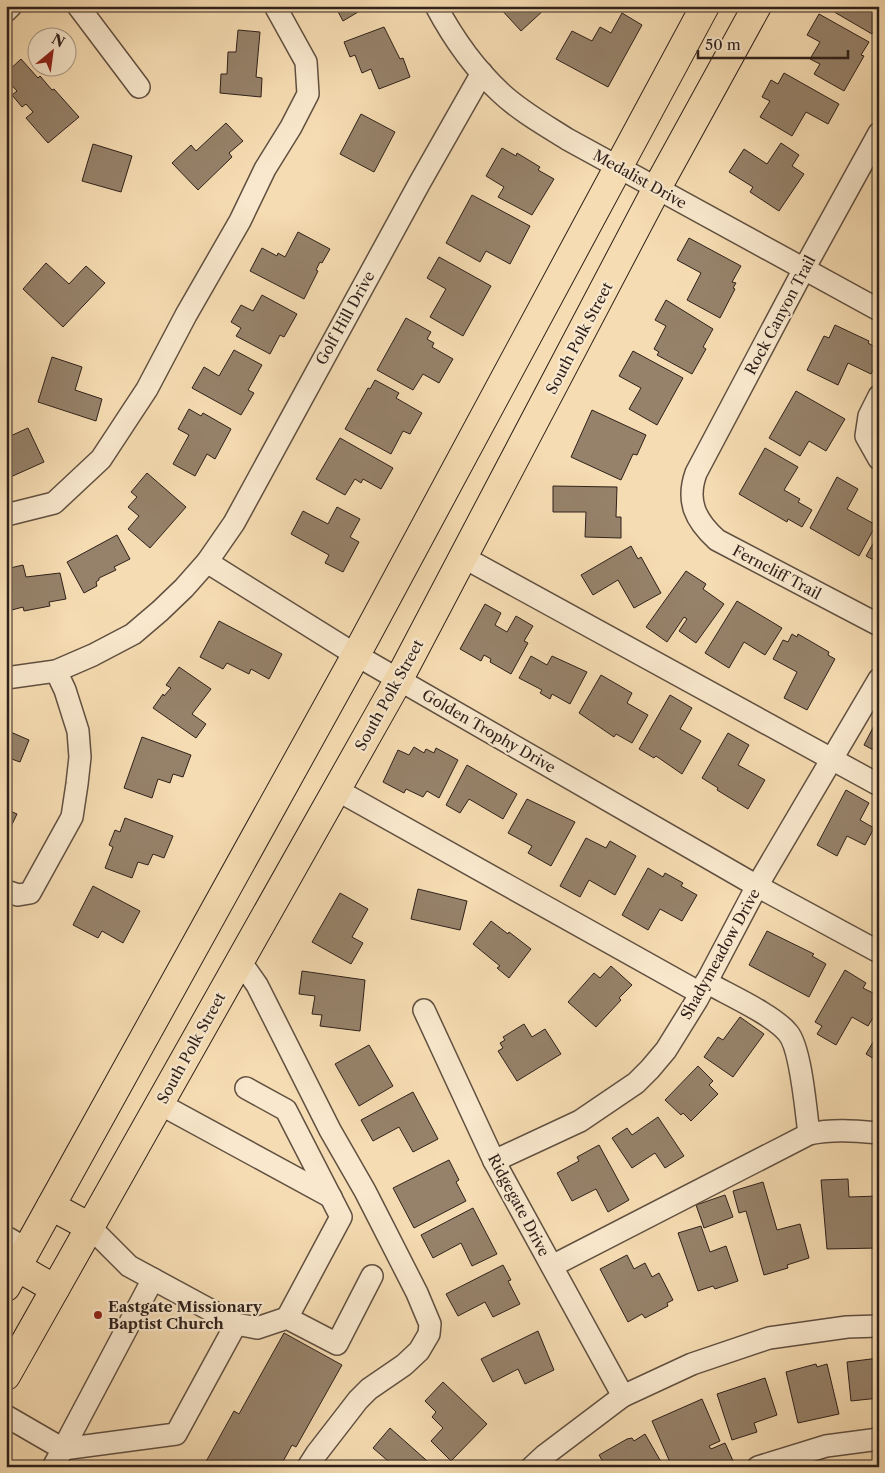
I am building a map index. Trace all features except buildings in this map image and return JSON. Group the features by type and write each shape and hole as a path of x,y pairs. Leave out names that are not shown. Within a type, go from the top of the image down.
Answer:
{"main road":[{"path":"55,1289 13,1261 51,1206 356,655 705,6"},
{"name":"South Polk Street","path":"6,1376 399,679 657,188 758,6"},
{"path":"51,1206 90,1227"}],"street":[{"path":"6,11 11,6"},
{"path":"78,6 140,87"},
{"path":"6,515 54,503 101,459 147,389 240,221 265,169 291,127 308,94 306,62 275,6"},
{"name":"Medalist Drive","path":"436,6 460,46 482,73 501,93 532,117 567,139 879,310"},
{"name":"Golf Hill Drive","path":"207,562 234,523 418,184 482,73"},
{"name":"Rock Canyon Trail","path":"692,501 691,486 696,472 879,133"},
{"path":"879,396 869,416 866,436 879,459"},
{"name":"Ferncliff Trail","path":"692,501 697,516 706,530 717,540 879,625"},
{"path":"463,557 879,785"},
{"path":"6,678 56,670 93,655 133,634 184,588 207,562"},
{"name":"Golden Trophy Drive","path":"207,562 356,655 757,886 879,952"},
{"path":"6,891 18,895 30,893 72,817 80,757 78,731 65,690 56,670"},
{"name":"Shadymeadow Drive","path":"494,1161 580,1121 636,1083 666,1050 703,988 757,886 879,679"},
{"path":"337,790 703,988 777,1022 789,1033 796,1047 809,1134"},
{"path":"240,961 257,985 330,1130 365,1191 417,1293 430,1324 429,1334 418,1351 404,1364 369,1389 358,1400 316,1453 308,1467"},
{"name":"Ridgegate Drive","path":"424,1010 494,1161 623,1396"},
{"path":"90,1227 129,1266 236,1324 257,1328 287,1318 341,1217 286,1110 246,1088"},
{"path":"160,1104 331,1197"},
{"path":"552,1266 809,1134 828,1130 879,1133"},
{"path":"287,1318 337,1344 372,1276"},
{"path":"58,1458 153,1280"},
{"path":"58,1458 176,1434 236,1324"},
{"path":"532,1467 623,1396 692,1364 769,1338 847,1327 879,1326"},
{"path":"6,1416 58,1458"},
{"path":"758,1467 826,1446 879,1439"}],"place":[{"name":"Eastgate Missionary Baptist Church","path":"98,1315"}]}
